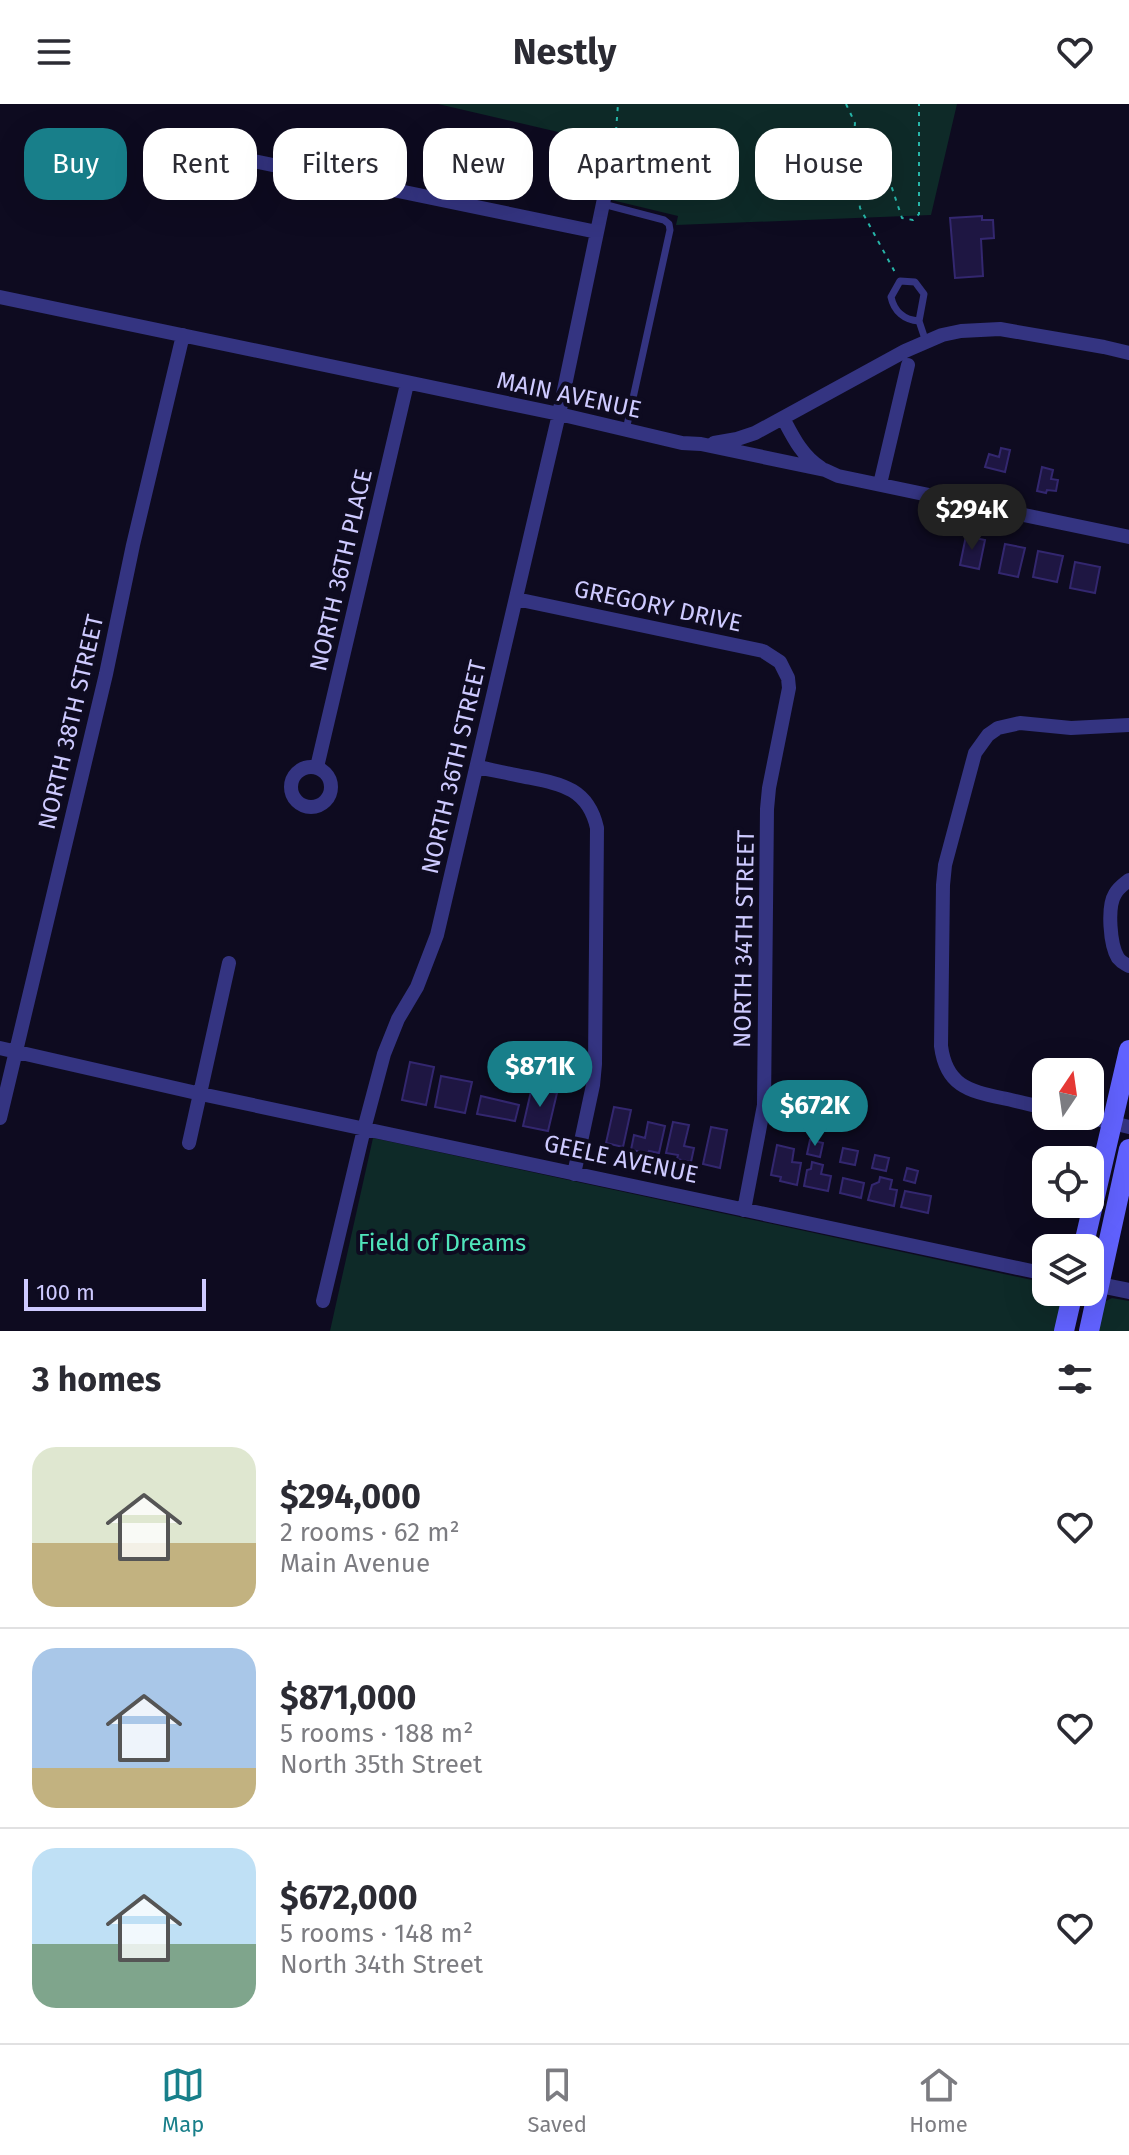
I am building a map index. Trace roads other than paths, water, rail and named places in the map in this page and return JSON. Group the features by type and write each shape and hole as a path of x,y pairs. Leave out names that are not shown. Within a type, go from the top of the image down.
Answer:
{"main road":[{"path":"1087,1234 1121,1124 1129,1050"},
{"path":"1104,1248 1129,1149"},
{"path":"1064,1331 1070,1306"},
{"path":"1089,1331 1092,1306"}],"street":[{"path":"257,162 597,232"},
{"name":"NORTH 36TH STREET","path":"323,1301 384,1054 398,1019 417,987 437,935 559,414 604,200"},
{"name":"MAIN AVENUE","path":"0,297 1129,537"},
{"path":"701,444 755,433 905,351 942,335 1000,329 1129,353"},
{"name":"NORTH 38TH STREET","path":"0,1118 7,1050 106,674 183,335"},
{"path":"880,484 908,365"},
{"name":"NORTH 36TH PLACE","path":"317,767 407,384"},
{"path":"783,418 808,459 825,470"},
{"name":"GREGORY DRIVE","path":"516,599 763,651 772,655 784,669"},
{"name":"NORTH 34TH STREET","path":"744,1210 764,1105 767,809 789,688 784,669"},
{"path":"1032,1105 972,1091 953,1078 946,1068 941,1046 945,865 975,753 988,735 998,728 1020,723 1071,728 1129,725"},
{"path":"477,767 563,785 582,798 595,817 595,1064 574,1174"},
{"path":"1129,880 1115,894 1110,913 1116,954 1129,966"},
{"path":"189,1143 229,963"},
{"name":"GEELE AVENUE","path":"7,1050 1032,1271"},
{"path":"1104,1286 1129,1291"}],"lane":[{"path":"603,204 664,220 670,230 626,430"},
{"path":"919,321 900,314 893,307 891,297 900,281 915,282 924,294 919,321 926,342"}],"park label":[{"name":"Field of Dreams","path":"442,1243"}]}
